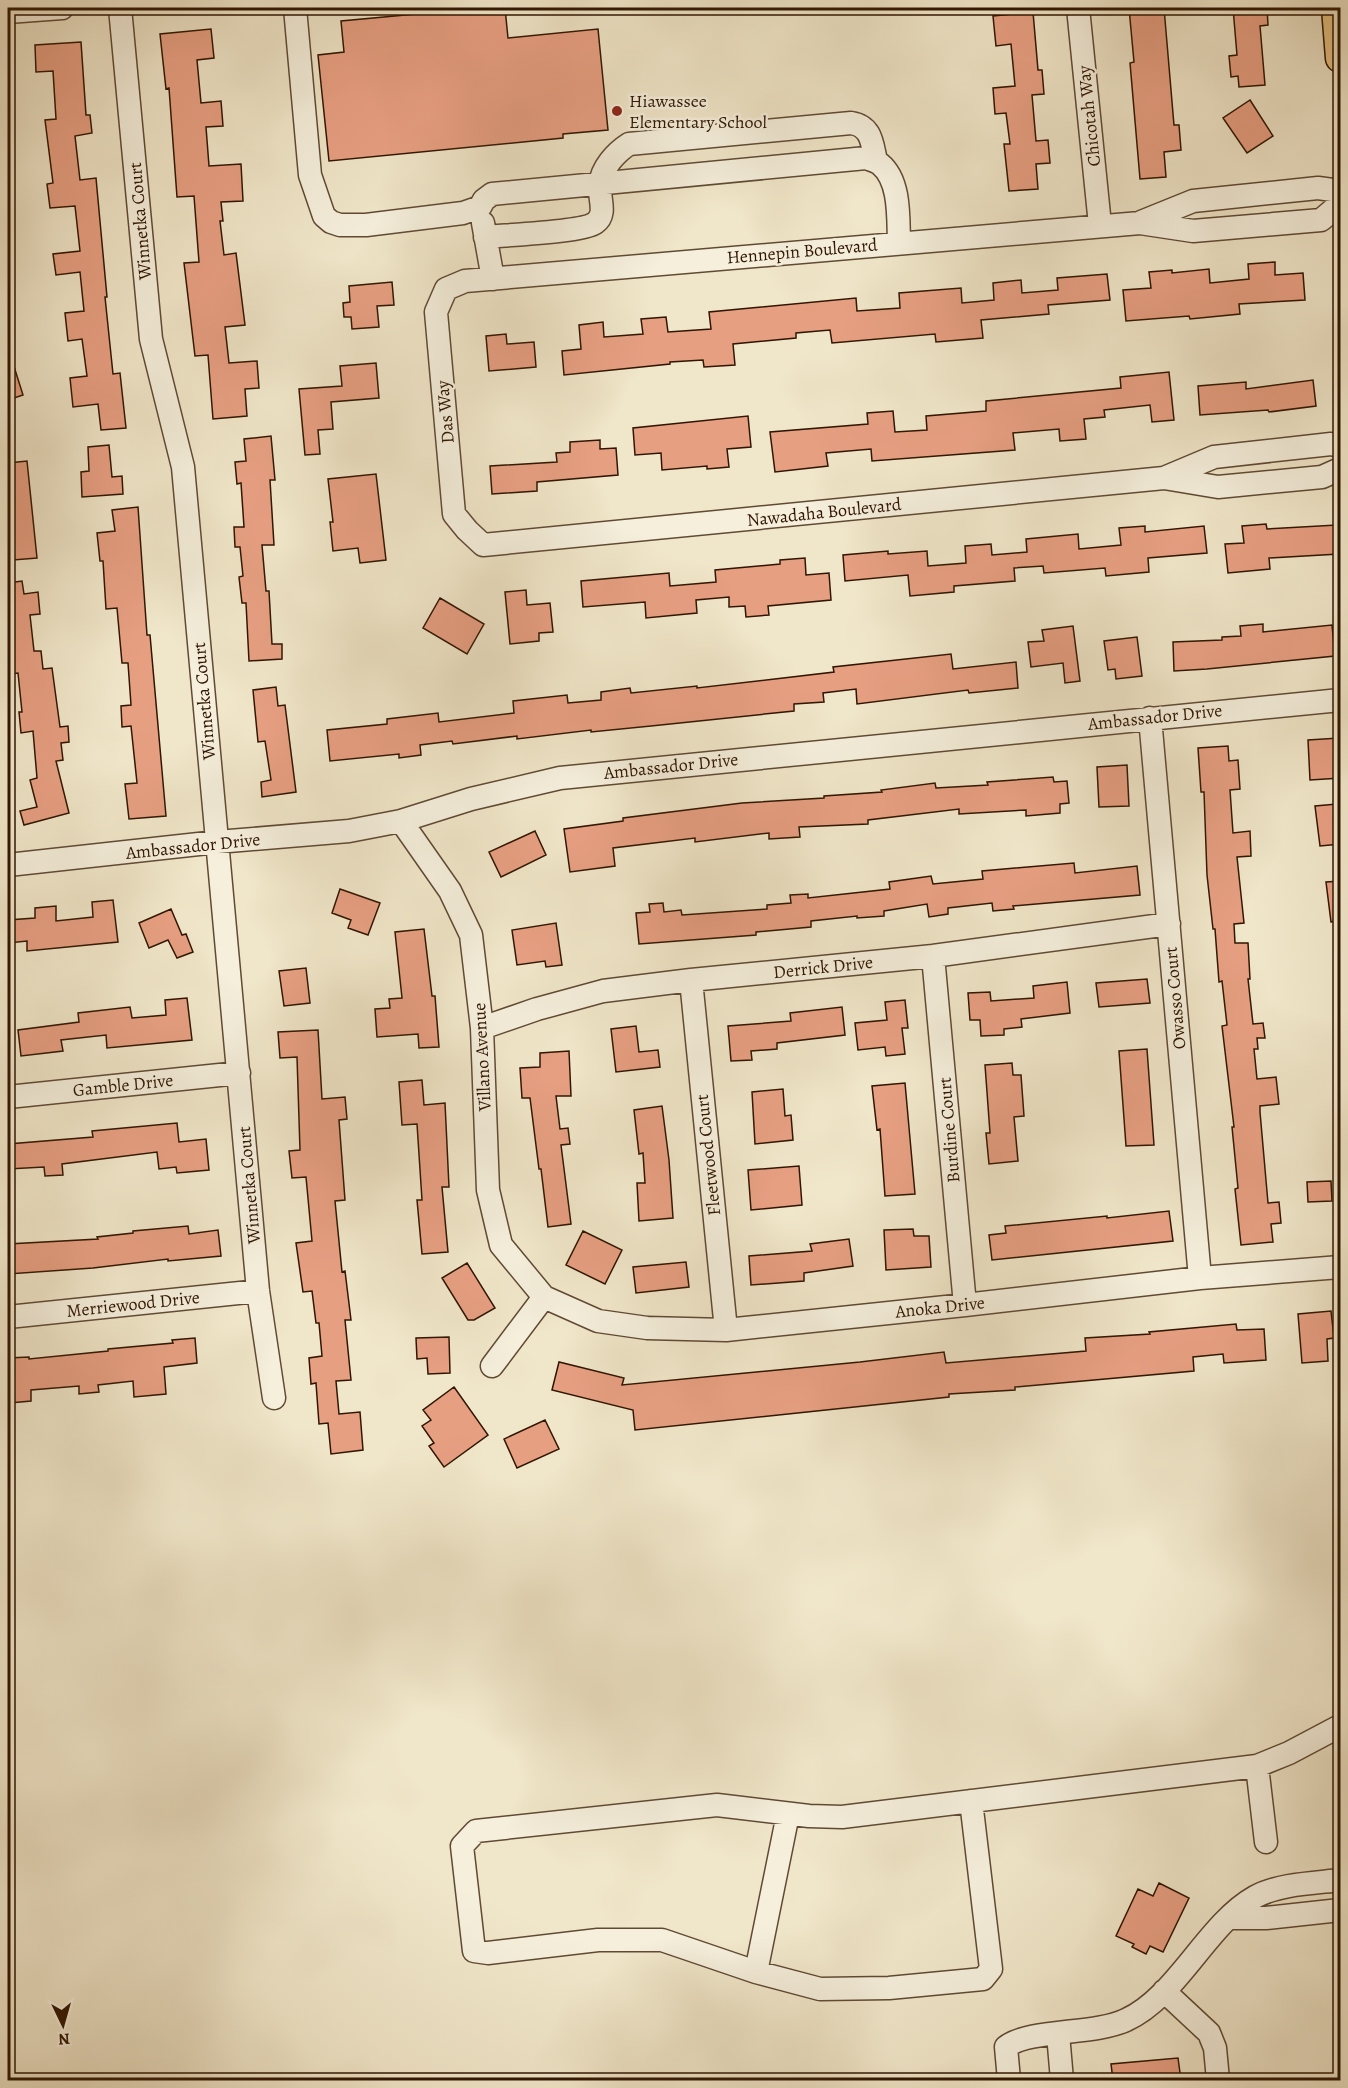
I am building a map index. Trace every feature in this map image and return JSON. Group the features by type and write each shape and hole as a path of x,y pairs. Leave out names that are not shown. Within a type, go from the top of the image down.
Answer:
{"main road":[{"path":"1336,8 1341,58"}],"street":[{"path":"8,12 62,8"},
{"name":"Winnetka Court","path":"120,8 151,339 183,467 258,1291 274,1398"},
{"path":"295,8 310,176 324,216 340,225 366,225 463,213 480,207"},
{"name":"Chicotah Way","path":"1078,8 1100,225"},
{"path":"485,237 578,229 596,223 602,209 600,185 603,172 621,149 629,144 851,123 861,124 867,130 872,141 876,162"},
{"path":"493,279 480,207 484,200 492,194 866,158 879,163 888,173 894,186 899,243"},
{"name":"Hennepin Boulevard","path":"1140,223 1192,201 1318,188 1341,191"},
{"name":"Hennepin Boulevard","path":"465,281 1100,225 1140,223 1193,231 1321,220 1341,204"},
{"name":"Das Way","path":"465,281 446,290 436,312 454,514 483,545"},
{"name":"Nawadaha Boulevard","path":"1164,478 1214,457 1331,444 1341,446"},
{"name":"Nawadaha Boulevard","path":"483,545 1164,478 1218,488 1322,477 1341,469"},
{"name":"Ambassador Drive","path":"8,866 217,842 349,831 401,821 471,799 560,778 1341,700"},
{"name":"Owasso Court","path":"1150,718 1200,1278"},
{"name":"Villano Avenue","path":"401,821 450,891 471,935 482,1028 488,1190 501,1245 544,1297"},
{"name":"Derrick Drive","path":"482,1028 537,1009 603,991 933,956 1169,924"},
{"name":"Burdine Court","path":"933,956 965,1305"},
{"name":"Fleetwood Court","path":"691,980 726,1330"},
{"name":"Gamble Drive","path":"8,1097 239,1073"},
{"name":"Anoka Drive","path":"544,1297 598,1321 647,1328 726,1330 1200,1278 1341,1267"},
{"name":"Merriewood Drive","path":"8,1317 258,1291"},
{"path":"492,1366 544,1297"},
{"path":"971,1801 991,1970 982,1979 889,1988 820,1989 756,1972 663,1940 598,1940 488,1953 474,1951 462,1846 476,1831 717,1805 788,1814 842,1817 971,1801 1257,1766 1289,1753 1341,1726"},
{"path":"1257,1766 1266,1842"},
{"path":"756,1972 788,1814"},
{"path":"1009,2080 1006,2047 1014,2040 1124,2021 1142,2011 1164,1991 1230,1918 1256,1897 1292,1885 1341,1880"},
{"path":"1230,1918 1266,1918 1341,1910"},
{"path":"1164,1991 1209,2032 1215,2049 1218,2080"},
{"path":"1058,2034 1062,2080"}],"building":[{"path":"481,8 505,8 508,38 598,29 608,130 563,134 563,138 329,161 318,55 344,52 341,21"},
{"path":"1129,8 1164,8 1174,125 1179,125 1181,150 1164,152 1166,177 1140,179 1130,63 1134,62"},
{"path":"1233,8 1267,8 1268,25 1260,26 1265,85 1239,87 1238,76 1231,77 1229,56 1237,55"},
{"path":"1033,12 1038,70 1042,70 1044,94 1032,95 1036,141 1048,140 1050,163 1036,164 1038,189 1009,191 1004,144 1010,144 1006,113 995,114 993,88 1015,86 1011,44 996,46 993,16"},
{"path":"211,29 214,58 197,60 201,103 221,101 223,126 206,127 209,166 241,164 243,201 221,202 223,221 220,221 224,255 236,253 245,325 225,327 229,363 257,361 259,388 245,389 247,416 213,419 208,355 195,356 184,263 199,262 194,196 177,197 169,88 166,89 160,34"},
{"path":"81,42 86,115 90,115 92,133 75,136 80,180 96,178 113,374 120,373 126,428 101,430 98,404 73,407 70,378 87,376 82,339 68,341 65,313 84,311 80,272 56,275 53,254 80,251 75,206 50,208 47,184 53,183 45,120 56,119 53,71 36,72 35,45"},
{"path":"1250,100 1273,136 1247,153 1223,118"},
{"path":"1275,262 1275,275 1303,273 1305,300 1239,304 1240,314 1190,319 1189,316 1126,321 1123,290 1151,288 1149,272 1172,270 1172,273 1209,269 1210,283 1249,279 1248,264"},
{"path":"1107,274 1110,300 1048,305 1049,314 981,320 983,338 936,342 935,334 832,343 830,330 796,333 796,338 733,344 735,365 704,367 703,360 564,375 562,351 581,349 579,325 603,322 604,337 643,334 641,319 666,317 668,332 711,329 709,312 856,298 857,311 900,308 899,293 961,288 962,303 994,300 993,283 1021,280 1022,293 1058,290 1057,278"},
{"path":"392,282 394,305 377,306 379,327 352,329 351,317 344,317 343,303 350,302 349,286"},
{"path":"506,334 507,344 534,342 536,367 489,371 486,336"},
{"path":"11,357 23,395 8,400 8,358"},
{"path":"376,363 379,398 331,402 333,429 318,430 320,454 305,455 299,389 342,386 340,366"},
{"path":"1169,372 1174,420 1152,422 1150,405 1104,410 1105,417 1084,419 1086,439 1060,441 1059,429 1013,433 1015,450 872,461 871,449 826,453 828,466 775,472 770,432 868,424 867,413 893,411 895,432 927,430 926,416 986,411 986,401 1121,388 1120,377"},
{"path":"1313,380 1316,406 1269,412 1268,410 1200,415 1198,386 1246,382 1246,389"},
{"path":"748,416 751,447 727,449 729,467 707,469 707,466 662,470 661,453 635,455 633,428"},
{"path":"271,436 275,480 270,480 274,545 262,545 266,591 269,591 272,644 282,644 282,659 249,661 246,603 242,603 239,577 243,576 240,547 235,547 234,527 244,527 241,483 237,484 235,462 246,461 244,439"},
{"path":"600,440 600,449 616,448 618,475 537,482 537,491 492,494 490,466 557,462 556,453 570,452 570,442"},
{"path":"109,445 112,477 122,476 123,494 82,497 81,472 89,471 88,447"},
{"path":"27,461 37,558 13,560 11,535 8,535 8,463"},
{"path":"376,474 386,560 360,563 358,548 333,551 330,522 333,522 328,479"},
{"path":"138,507 147,635 150,635 166,816 129,819 125,784 137,783 131,726 122,727 121,706 131,705 128,663 122,663 117,608 106,609 103,561 100,561 97,533 115,531 112,510"},
{"path":"1266,524 1267,529 1337,525 1339,554 1269,558 1270,569 1228,573 1225,544 1244,543 1242,526"},
{"path":"1145,526 1145,532 1204,526 1207,553 1148,558 1149,572 1106,576 1105,568 1044,573 1043,566 1014,568 1015,581 954,586 954,592 910,596 908,575 845,581 843,555 888,551 888,554 927,551 928,566 966,563 965,546 991,544 992,555 1027,552 1026,539 1078,534 1079,549 1121,545 1119,528"},
{"path":"805,558 806,575 829,573 831,600 768,606 769,615 746,617 745,606 729,607 729,597 696,600 697,613 646,618 645,602 583,607 581,581 669,573 670,586 716,582 715,570 780,564 780,560"},
{"path":"22,581 24,594 38,592 40,614 30,615 34,651 41,651 43,669 52,668 60,727 68,726 69,742 61,743 63,760 56,761 69,813 24,825 20,811 37,807 30,780 37,778 33,731 21,733 19,712 22,712 18,673 10,674 8,654 8,583"},
{"path":"526,590 527,605 550,603 553,632 539,633 539,641 510,644 505,592"},
{"path":"440,598 484,624 467,654 423,628"},
{"path":"1263,624 1263,632 1332,625 1335,656 1174,671 1173,642 1222,640 1222,637 1241,636 1240,626"},
{"path":"1073,626 1080,681 1065,683 1063,663 1031,667 1028,642 1044,641 1042,630"},
{"path":"1137,637 1142,676 1116,679 1115,669 1108,670 1104,641"},
{"path":"951,654 953,669 1016,662 1018,688 969,693 968,690 857,704 856,689 823,693 824,702 794,704 794,711 517,739 517,736 453,744 452,741 420,745 421,755 399,758 399,754 330,761 327,730 387,724 387,719 438,713 439,722 514,713 513,701 567,695 568,703 601,700 601,692 630,688 631,693 697,686 697,688 834,672 833,667"},
{"path":"276,687 278,706 285,705 296,792 262,797 261,782 271,780 265,741 258,742 253,690"},
{"path":"1339,738 1341,778 1310,780 1308,740"},
{"path":"1228,746 1229,761 1238,760 1240,789 1230,790 1233,833 1250,831 1251,856 1237,857 1244,923 1234,924 1235,943 1248,943 1250,979 1248,979 1253,1024 1263,1023 1265,1038 1257,1038 1258,1049 1254,1049 1257,1079 1276,1077 1279,1104 1260,1106 1260,1112 1268,1203 1279,1202 1281,1223 1271,1224 1273,1242 1241,1245 1235,1189 1238,1188 1232,1127 1234,1127 1222,1026 1227,1025 1222,981 1219,982 1215,929 1213,929 1207,875 1204,792 1201,792 1198,748"},
{"path":"1127,765 1129,806 1099,807 1097,767"},
{"path":"1053,777 1054,782 1067,781 1069,803 1060,804 1060,813 1026,816 1026,810 959,814 959,809 868,820 868,824 799,827 800,837 769,839 769,833 695,842 695,838 613,848 615,866 570,872 564,829 623,821 623,818 742,803 882,792 881,790 935,783 936,788 988,785 987,782"},
{"path":"1337,804 1341,844 1320,846 1315,806"},
{"path":"535,831 546,855 501,877 489,852"},
{"path":"1074,863 1075,873 1137,866 1140,895 1013,906 1014,909 993,911 992,903 948,908 948,914 929,917 927,904 884,911 884,916 857,918 857,916 811,921 811,927 756,932 756,935 639,944 636,913 650,912 649,904 663,903 664,912 681,910 682,915 767,909 767,905 791,903 790,895 808,894 808,898 890,889 889,882 931,876 933,884 983,879 982,871"},
{"path":"1341,881 1341,921 1331,922 1326,882"},
{"path":"340,889 380,903 368,935 348,928 351,920 332,913"},
{"path":"113,900 118,942 27,951 27,941 8,943 8,920 35,918 35,908 56,906 56,921 93,917 92,902"},
{"path":"171,909 182,935 186,934 193,952 177,958 168,940 149,948 139,923"},
{"path":"556,923 562,965 546,967 545,961 517,965 512,930"},
{"path":"424,929 432,996 435,996 439,1047 419,1048 418,1034 377,1037 375,1009 390,1008 389,999 402,998 395,932"},
{"path":"306,968 310,1003 284,1006 279,971"},
{"path":"1147,979 1150,1003 1099,1007 1096,983"},
{"path":"1067,982 1070,1013 1021,1019 1022,1027 1004,1029 1004,1035 981,1036 980,1020 970,1020 968,993 990,992 991,1001 1034,998 1033,986"},
{"path":"187,998 192,1040 107,1048 106,1035 61,1040 63,1051 21,1056 18,1030 79,1022 78,1013 130,1007 132,1018 166,1015 165,1000"},
{"path":"905,1000 908,1028 902,1028 905,1054 886,1056 885,1047 858,1050 855,1023 887,1020 885,1002"},
{"path":"842,1007 845,1035 777,1043 777,1049 751,1051 752,1060 731,1061 728,1026 791,1021 790,1013"},
{"path":"636,1026 639,1052 658,1050 660,1067 616,1072 611,1029"},
{"path":"318,1030 322,1099 345,1097 347,1119 339,1120 345,1200 335,1201 342,1272 345,1271 351,1320 345,1320 351,1380 336,1381 339,1414 360,1412 363,1450 331,1454 328,1423 319,1424 316,1383 311,1384 309,1358 322,1356 319,1323 316,1323 312,1291 303,1292 296,1243 312,1241 306,1177 292,1178 289,1151 300,1150 297,1057 280,1058 278,1032"},
{"path":"1147,1049 1154,1145 1126,1146 1119,1051"},
{"path":"569,1051 571,1096 556,1096 560,1129 568,1128 570,1144 561,1145 571,1224 548,1227 530,1098 522,1098 520,1068 540,1067 540,1053"},
{"path":"1012,1063 1013,1075 1021,1075 1024,1116 1014,1117 1018,1161 989,1164 986,1133 990,1133 985,1065"},
{"path":"422,1080 424,1105 445,1103 449,1187 442,1187 448,1252 422,1254 417,1200 422,1200 417,1124 402,1125 399,1082"},
{"path":"905,1083 915,1194 885,1196 880,1129 877,1130 872,1086"},
{"path":"783,1089 785,1116 791,1115 793,1140 755,1144 752,1092"},
{"path":"662,1106 673,1218 639,1221 637,1183 645,1183 643,1153 639,1154 634,1110"},
{"path":"177,1123 179,1142 206,1139 209,1170 177,1173 176,1167 159,1169 157,1152 62,1164 63,1175 45,1176 44,1167 8,1169 8,1144 93,1137 92,1131"},
{"path":"799,1166 802,1205 751,1210 748,1170"},
{"path":"1331,1181 1332,1201 1308,1202 1307,1182"},
{"path":"1169,1211 1173,1241 992,1260 989,1235 1006,1233 1005,1226"},
{"path":"188,1226 189,1234 218,1230 221,1256 8,1274 8,1244 98,1239 97,1237 133,1233 133,1231"},
{"path":"913,1229 914,1236 929,1236 931,1267 886,1270 884,1230"},
{"path":"583,1231 622,1250 605,1284 566,1265"},
{"path":"849,1239 853,1266 804,1273 804,1281 751,1285 749,1256 812,1251 810,1244"},
{"path":"686,1262 689,1287 636,1293 633,1267"},
{"path":"467,1263 495,1308 474,1320 468,1320 442,1278"},
{"path":"1331,1311 1334,1338 1327,1339 1328,1361 1302,1363 1298,1314"},
{"path":"1236,1324 1237,1330 1264,1329 1266,1360 1224,1363 1223,1354 1193,1357 1194,1371 1015,1387 1015,1390 949,1394 949,1397 635,1430 633,1410 552,1390 559,1362 624,1378 622,1385 944,1352 946,1363 1086,1351 1085,1338 1150,1334 1149,1332"},
{"path":"449,1337 450,1373 428,1374 427,1358 417,1359 416,1338"},
{"path":"195,1338 197,1363 164,1367 166,1394 134,1397 133,1381 98,1385 99,1392 79,1394 79,1386 31,1390 31,1401 10,1403 8,1358 29,1357 29,1359 108,1351 108,1349 173,1343 172,1340"},
{"path":"454,1387 488,1435 444,1467 429,1446 434,1443 422,1426 431,1420 423,1410"},
{"path":"545,1420 559,1449 517,1468 504,1439"},
{"path":"1159,1883 1189,1898 1163,1952 1150,1946 1146,1954 1132,1947 1134,1944 1116,1936 1138,1889 1153,1896"},
{"path":"1178,2058 1181,2080 1113,2080 1111,2064"}],"place":[{"name":"Hiawassee Elementary School","path":"617,111"}]}
